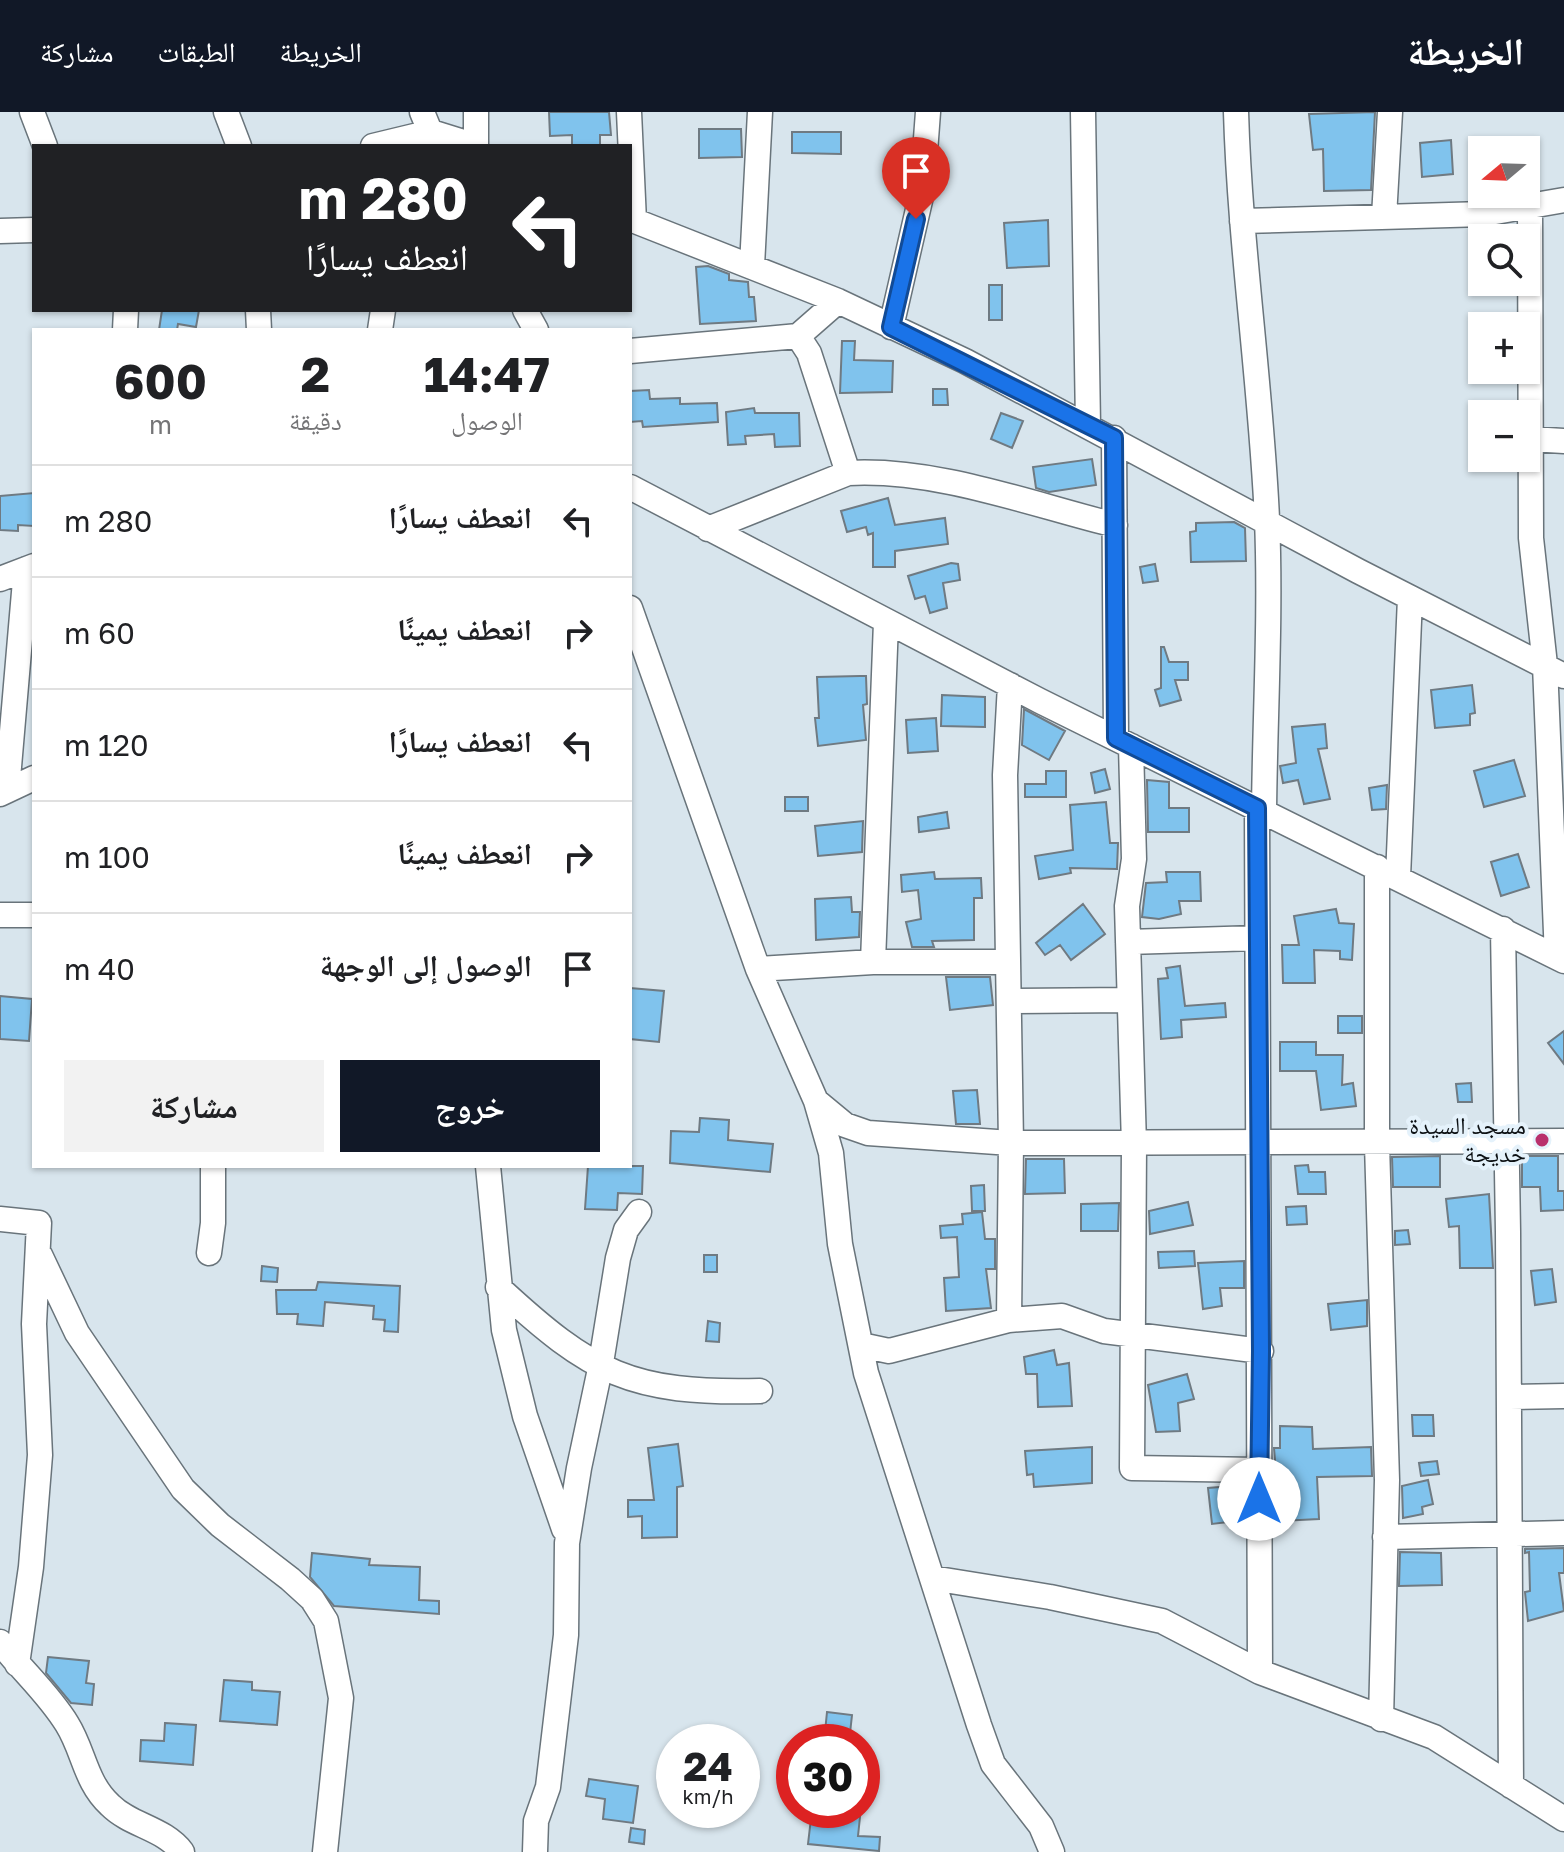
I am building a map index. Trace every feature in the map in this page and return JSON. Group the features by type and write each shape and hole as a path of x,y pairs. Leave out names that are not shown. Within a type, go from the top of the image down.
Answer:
{"street":[{"path":"32,112 44,144"},
{"path":"226,112 238,144"},
{"path":"476,112 476,144"},
{"path":"629,112 630,144"},
{"path":"752,266 760,112"},
{"path":"891,327 922,192 928,112"},
{"path":"1083,112 1088,425"},
{"path":"1236,112 1267,521 1257,938 1260,1672"},
{"path":"1384,217 1390,112"},
{"path":"380,144 430,130 470,144"},
{"path":"1540,204 1564,200"},
{"path":"1242,221 1484,214 1518,208"},
{"path":"1530,208 1531,400"},
{"path":"632,220 838,301 1114,438 1410,598 1555,670"},
{"path":"0,231 32,230"},
{"path":"632,351 798,336 838,301"},
{"path":"798,336 809,353 848,473"},
{"path":"1114,438 1124,742 1134,859 1127,906 1134,1145 1132,1468 1258,1470"},
{"path":"1540,440 1564,441"},
{"path":"708,529 848,473 866,472 959,486 1115,525"},
{"path":"632,488 1010,685 1561,959 1555,670 1531,538 1531,472"},
{"path":"0,579 30,567 4,792"},
{"path":"1381,1719 1387,1480 1377,1144 1387,872 1410,598"},
{"path":"632,614 758,969 816,1101 831,1153 840,1244 861,1345 893,1466 993,1764 1041,1826 1052,1852"},
{"path":"873,962 886,622"},
{"path":"1009,1320 1010,1001 1005,775 1010,685"},
{"path":"4,792 32,779"},
{"path":"0,915 32,915"},
{"path":"1503,929 1510,1397 1511,1786"},
{"path":"1128,942 1257,938"},
{"path":"758,969 873,962 1008,962"},
{"path":"1010,1001 1128,1000"},
{"path":"816,1101 845,1125 868,1133 1011,1143 1507,1144 1564,1141"},
{"path":"209,1253 213,1223 213,1168"},
{"path":"488,1168 504,1330 525,1416 561,1512 567,1543"},
{"path":"535,1852 536,1821 548,1787 566,1635 567,1543 618,1258 626,1230 639,1212"},
{"path":"0,1219 39,1223 40,1255 34,1324 40,1455 31,1567 17,1664"},
{"path":"40,1255 85,1346 183,1489 220,1525 312,1599 326,1621 341,1698 325,1852"},
{"path":"498,1287 540,1326 600,1369 658,1387 707,1392 760,1391"},
{"path":"861,1345 889,1351 1009,1320 1062,1316 1104,1331 1261,1351"},
{"path":"1510,1397 1564,1396"},
{"path":"1385,1537 1564,1533"},
{"path":"932,1578 1050,1597 1162,1621 1260,1672 1434,1737 1564,1819"},
{"path":"0,1642 54,1704 70,1728 84,1769 111,1807 160,1832 182,1852"}],"building":[{"path":"549,112 609,112 611,135 600,135 600,144 572,144 572,135 550,136"},
{"path":"1375,112 1371,190 1324,191 1323,149 1313,150 1309,114"},
{"path":"699,129 741,129 742,157 699,158"},
{"path":"792,132 841,132 841,154 792,153"},
{"path":"1451,140 1453,174 1422,177 1420,143"},
{"path":"1048,220 1049,266 1007,268 1004,223"},
{"path":"708,266 729,274 729,280 748,282 749,297 754,297 756,321 700,324 696,267"},
{"path":"989,285 1002,285 1002,320 989,320"},
{"path":"162,312 199,312 196,327 178,324 177,328 159,328"},
{"path":"842,341 855,341 854,360 893,361 892,392 840,393"},
{"path":"933,389 947,389 948,405 933,405"},
{"path":"649,390 650,399 680,398 680,404 717,403 718,422 643,427 642,421 632,422 632,391"},
{"path":"754,408 755,413 799,413 800,446 775,447 774,434 745,436 746,444 728,445 726,412"},
{"path":"1001,413 1023,421 1012,448 991,439"},
{"path":"1092,459 1096,485 1049,492 1036,488 1033,467"},
{"path":"32,493 32,526 18,525 18,531 0,530 0,496"},
{"path":"888,498 895,525 945,518 948,544 895,551 895,567 873,567 873,533 868,535 866,527 847,532 841,511"},
{"path":"1234,522 1245,528 1246,561 1191,562 1190,532 1196,531 1196,523"},
{"path":"951,563 958,564 960,580 943,583 947,608 930,613 925,596 915,599 908,576"},
{"path":"1155,564 1158,581 1143,583 1140,567"},
{"path":"1161,647 1164,647 1169,662 1188,662 1188,680 1175,680 1181,700 1160,706 1155,690 1161,688"},
{"path":"866,676 867,704 863,705 866,740 818,746 815,718 819,718 817,677"},
{"path":"1472,685 1475,713 1470,714 1470,725 1435,728 1431,690"},
{"path":"942,695 985,697 985,727 941,726"},
{"path":"1024,709 1065,731 1049,760 1022,745"},
{"path":"936,718 938,751 908,753 906,720"},
{"path":"1325,724 1327,748 1318,749 1330,799 1304,804 1298,780 1283,783 1280,766 1296,763 1292,727"},
{"path":"1514,760 1525,796 1484,807 1474,771"},
{"path":"1105,769 1110,789 1095,793 1091,773"},
{"path":"1046,771 1066,771 1066,797 1025,797 1025,784 1046,784"},
{"path":"1147,780 1169,782 1169,808 1189,808 1189,832 1148,832"},
{"path":"1387,785 1386,809 1372,810 1369,788"},
{"path":"785,797 808,797 808,811 785,811"},
{"path":"1106,802 1110,843 1118,843 1117,869 1070,868 1071,873 1039,879 1035,856 1073,850 1070,805"},
{"path":"947,812 949,828 919,832 918,817"},
{"path":"863,821 862,852 818,856 815,826"},
{"path":"1518,854 1529,887 1501,896 1491,862"},
{"path":"934,872 935,879 981,878 982,898 974,898 974,940 932,941 934,947 912,947 906,922 921,919 918,890 902,892 901,875"},
{"path":"1166,872 1200,872 1201,901 1179,901 1181,914 1159,919 1142,917 1146,883 1167,882"},
{"path":"851,897 852,912 860,912 859,937 816,940 815,899"},
{"path":"1083,904 1105,934 1071,960 1060,945 1045,955 1036,943"},
{"path":"1336,909 1339,923 1354,924 1352,960 1340,959 1340,951 1314,950 1315,983 1283,983 1282,945 1299,945 1294,916"},
{"path":"1180,966 1185,1006 1225,1003 1226,1017 1181,1020 1182,1037 1161,1039 1158,979 1168,978 1166,968"},
{"path":"946,977 990,977 993,1005 950,1010"},
{"path":"632,988 664,991 659,1042 632,1039"},
{"path":"0,996 32,999 29,1041 0,1039"},
{"path":"1338,1016 1362,1016 1362,1033 1338,1033"},
{"path":"1564,1031 1564,1064 1548,1043"},
{"path":"1280,1042 1316,1042 1316,1055 1343,1055 1342,1085 1353,1083 1356,1106 1321,1110 1316,1071 1280,1071"},
{"path":"1471,1083 1472,1102 1458,1102 1456,1084"},
{"path":"977,1090 980,1124 956,1124 953,1091"},
{"path":"700,1118 729,1120 728,1140 773,1144 770,1172 670,1163 671,1131 699,1132"},
{"path":"1440,1156 1440,1187 1393,1187 1392,1157"},
{"path":"1522,1156 1558,1156 1558,1191 1564,1191 1564,1210 1541,1211 1540,1187 1522,1187"},
{"path":"1026,1159 1064,1159 1065,1193 1025,1194"},
{"path":"1308,1165 1309,1172 1325,1172 1326,1194 1298,1194 1295,1166"},
{"path":"643,1166 642,1194 618,1193 617,1210 585,1209 588,1168"},
{"path":"984,1185 985,1211 972,1211 971,1186"},
{"path":"1489,1194 1493,1268 1460,1268 1459,1226 1449,1227 1446,1199"},
{"path":"1188,1202 1193,1225 1150,1234 1149,1211"},
{"path":"1119,1203 1118,1231 1081,1231 1081,1204"},
{"path":"1306,1206 1307,1224 1287,1225 1286,1207"},
{"path":"982,1212 985,1239 995,1239 995,1269 986,1269 991,1308 946,1311 944,1278 959,1277 957,1237 941,1238 940,1226 963,1224 962,1214"},
{"path":"1408,1230 1410,1244 1395,1245 1395,1231"},
{"path":"1194,1251 1195,1266 1159,1268 1158,1252"},
{"path":"704,1255 717,1255 717,1272 704,1272"},
{"path":"1244,1261 1244,1288 1220,1288 1222,1306 1203,1309 1198,1263"},
{"path":"262,1266 278,1268 277,1282 261,1281"},
{"path":"1552,1269 1556,1302 1535,1305 1531,1271"},
{"path":"318,1282 400,1286 398,1332 384,1331 385,1320 373,1319 374,1306 325,1302 323,1326 297,1324 298,1314 277,1314 276,1290 316,1290"},
{"path":"1367,1300 1367,1326 1331,1330 1328,1304"},
{"path":"708,1321 720,1323 719,1342 706,1341"},
{"path":"1054,1350 1057,1365 1069,1363 1072,1406 1038,1407 1037,1374 1026,1374 1024,1357"},
{"path":"1187,1374 1194,1399 1178,1403 1180,1431 1156,1432 1148,1385"},
{"path":"1412,1415 1433,1415 1434,1436 1413,1436"},
{"path":"1280,1426 1312,1427 1313,1449 1371,1447 1372,1476 1317,1477 1319,1519 1280,1521 1274,1448 1280,1448"},
{"path":"678,1444 683,1486 677,1487 677,1537 642,1538 642,1516 628,1517 628,1500 654,1500 648,1448"},
{"path":"1092,1447 1092,1483 1034,1487 1033,1474 1027,1475 1025,1451"},
{"path":"1437,1461 1439,1474 1421,1476 1419,1463"},
{"path":"1428,1480 1433,1504 1422,1507 1423,1514 1403,1518 1402,1486"},
{"path":"1244,1485 1244,1520 1212,1524 1208,1488"},
{"path":"1564,1548 1564,1573 1559,1573 1564,1611 1528,1621 1525,1592 1530,1591 1529,1552 1525,1553 1525,1549"},
{"path":"1400,1552 1441,1553 1442,1585 1399,1586"},
{"path":"312,1553 370,1559 369,1565 420,1567 419,1600 439,1601 439,1614 334,1606 310,1577"},
{"path":"48,1657 89,1661 86,1683 94,1684 92,1705 71,1703 46,1673"},
{"path":"224,1680 252,1682 252,1690 280,1692 277,1725 220,1721"},
{"path":"827,1712 852,1715 851,1724 826,1724"},
{"path":"165,1723 196,1725 193,1765 140,1761 141,1740 164,1741"},
{"path":"589,1779 638,1786 633,1823 603,1819 605,1799 586,1796"},
{"path":"631,1828 645,1830 644,1844 629,1842"},
{"path":"810,1828 859,1828 858,1836 880,1837 879,1851 808,1844"}],"place":[{"name":"مسجد السيدة خديجة","path":"1542,1140"}],"route":[{"path":"916,219 891,327 965,361 1114,438 1116,738 1257,808 1257,1143 1261,1351 1259,1499"}]}
